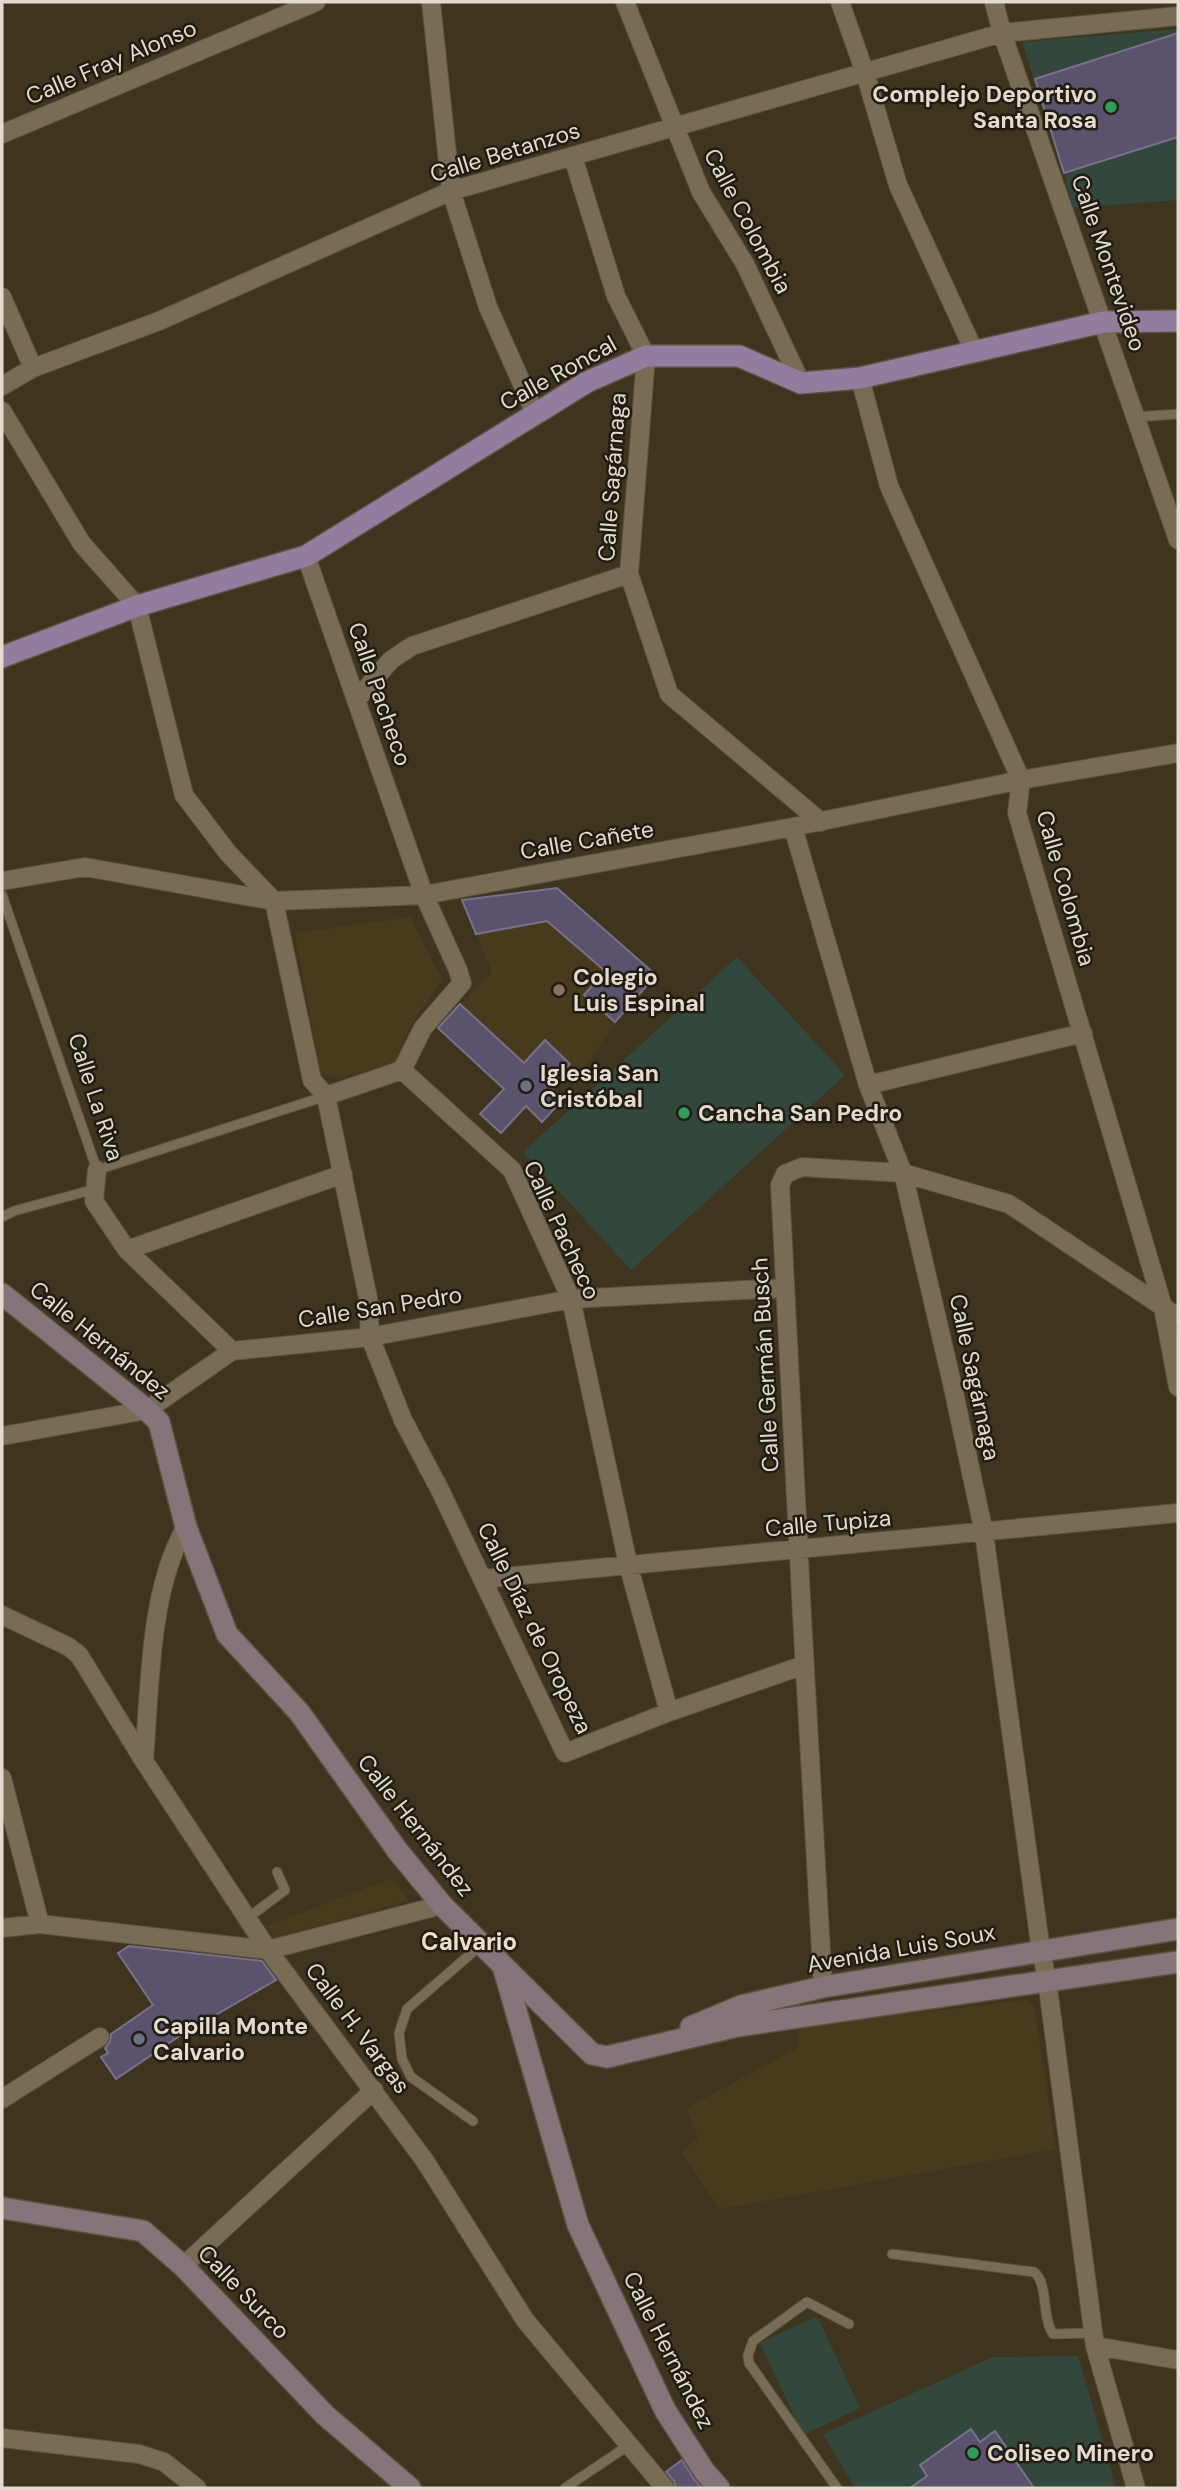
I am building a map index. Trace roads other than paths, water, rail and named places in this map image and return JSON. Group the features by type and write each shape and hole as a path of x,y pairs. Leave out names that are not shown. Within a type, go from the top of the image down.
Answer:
{"main road":[{"name":"Calle Roncal","path":"2,657 137,606 306,556 587,382 646,356 739,356 801,383 860,378 1103,322 1178,321"},
{"name":"Calle Hernández","path":"2,1294 159,1422 186,1527 227,1634 299,1712 397,1850 442,1905 503,1964 578,2225 665,2410 704,2471 719,2488"},
{"name":"Avenida Luis Soux","path":"640,2048 741,2006 823,1987 1178,1929"},
{"name":"Avenida Luis Soux","path":"503,1964 592,2054 607,2057 737,2026 1178,1962"},
{"name":"Calle Surco","path":"2,2208 144,2231 183,2266 325,2414 410,2488"}],"street":[{"name":"Calle Fray Alonso","path":"2,134 316,2"},
{"path":"431,2 451,191 488,307 535,413"},
{"name":"Calle Colombia","path":"625,2 701,192 745,264 801,383"},
{"path":"840,2 865,73 898,185 975,353"},
{"name":"Calle Montevideo","path":"994,2 1002,33 1178,540"},
{"name":"Calle Betanzos","path":"2,386 33,368 159,321 451,191 1002,33 1178,16"},
{"path":"573,158 616,296 646,356"},
{"path":"2,297 33,368"},
{"name":"Calle Sagárnaga","path":"646,356 629,574 669,694 821,822"},
{"name":"Calle Colombia","path":"860,378 889,486 1021,780 1017,813 1170,1312 1178,1387"},
{"path":"2,411 82,544 137,606 184,796 228,853 274,901"},
{"name":"Calle Pacheco","path":"306,556 424,895 462,983 423,1028 402,1070 512,1170 571,1299 628,1564 669,1712"},
{"path":"357,699 391,660 412,646 629,574"},
{"name":"Calle Cañete","path":"2,881 85,867 274,901 424,895 821,822 1021,780 1178,753"},
{"name":"Calle Sagárnaga","path":"793,827 868,1085 903,1173 984,1533 1094,2339 1136,2488"},
{"name":"Calle Díaz de Oropeza","path":"274,901 312,1080 326,1096 368,1298 370,1337 403,1420 440,1490 565,1753 669,1712 804,1665"},
{"path":"868,1085 1083,1033"},
{"path":"326,1096 402,1070"},
{"name":"Calle Germán Busch","path":"823,1987 780,1185 785,1174 802,1167 903,1173 1009,1204 1170,1312"},
{"name":"Calle La Riva","path":"97,1170 94,1200 127,1250 232,1351"},
{"path":"127,1250 343,1174"},
{"name":"Calle San Pedro","path":"2,1436 147,1410 232,1351 370,1337 571,1299 785,1288"},
{"name":"Calle Tupiza","path":"482,1579 1178,1513"},
{"path":"144,1761 157,1613 174,1546 186,1527"},
{"name":"Calle H. Vargas","path":"2,1615 69,1647 79,1656 144,1761 268,1950 425,2161 525,2320 665,2488"},
{"path":"2,1778 40,1924"},
{"path":"2,1928 40,1924 268,1950 442,1905"},
{"path":"2,2099 100,2037"},
{"path":"183,2266 374,2090"},
{"path":"1094,2339 1178,2360"},
{"path":"2,2438 139,2454 164,2462 197,2488"}],"lane":[{"path":"1136,417 1178,414"},
{"name":"Calle La Riva","path":"2,895 97,1170"},
{"path":"97,1170 326,1096"},
{"path":"2,1217 14,1211 95,1189"},
{"path":"248,1918 285,1890 277,1872"},
{"path":"473,2121 411,2077 402,2059 399,2033 407,2010 482,1944"},
{"path":"892,2254 1034,2272 1041,2281 1045,2318 1053,2334 1094,2339"},
{"path":"837,2488 749,2363 748,2355 753,2341 807,2302 849,2324"},
{"path":"565,2488 629,2445"}],"place":[{"name":"Complejo Deportivo Santa Rosa","path":"1111,107"},
{"name":"Colegio Luis Espinal","path":"559,990"},
{"name":"Iglesia San Cristóbal","path":"526,1086"},
{"name":"Cancha San Pedro","path":"684,1113"},
{"name":"Capilla Monte Calvario","path":"139,2039"},
{"name":"Coliseo Minero","path":"973,2453"}],"district":[{"name":"Calvario","path":"469,1941"}]}
